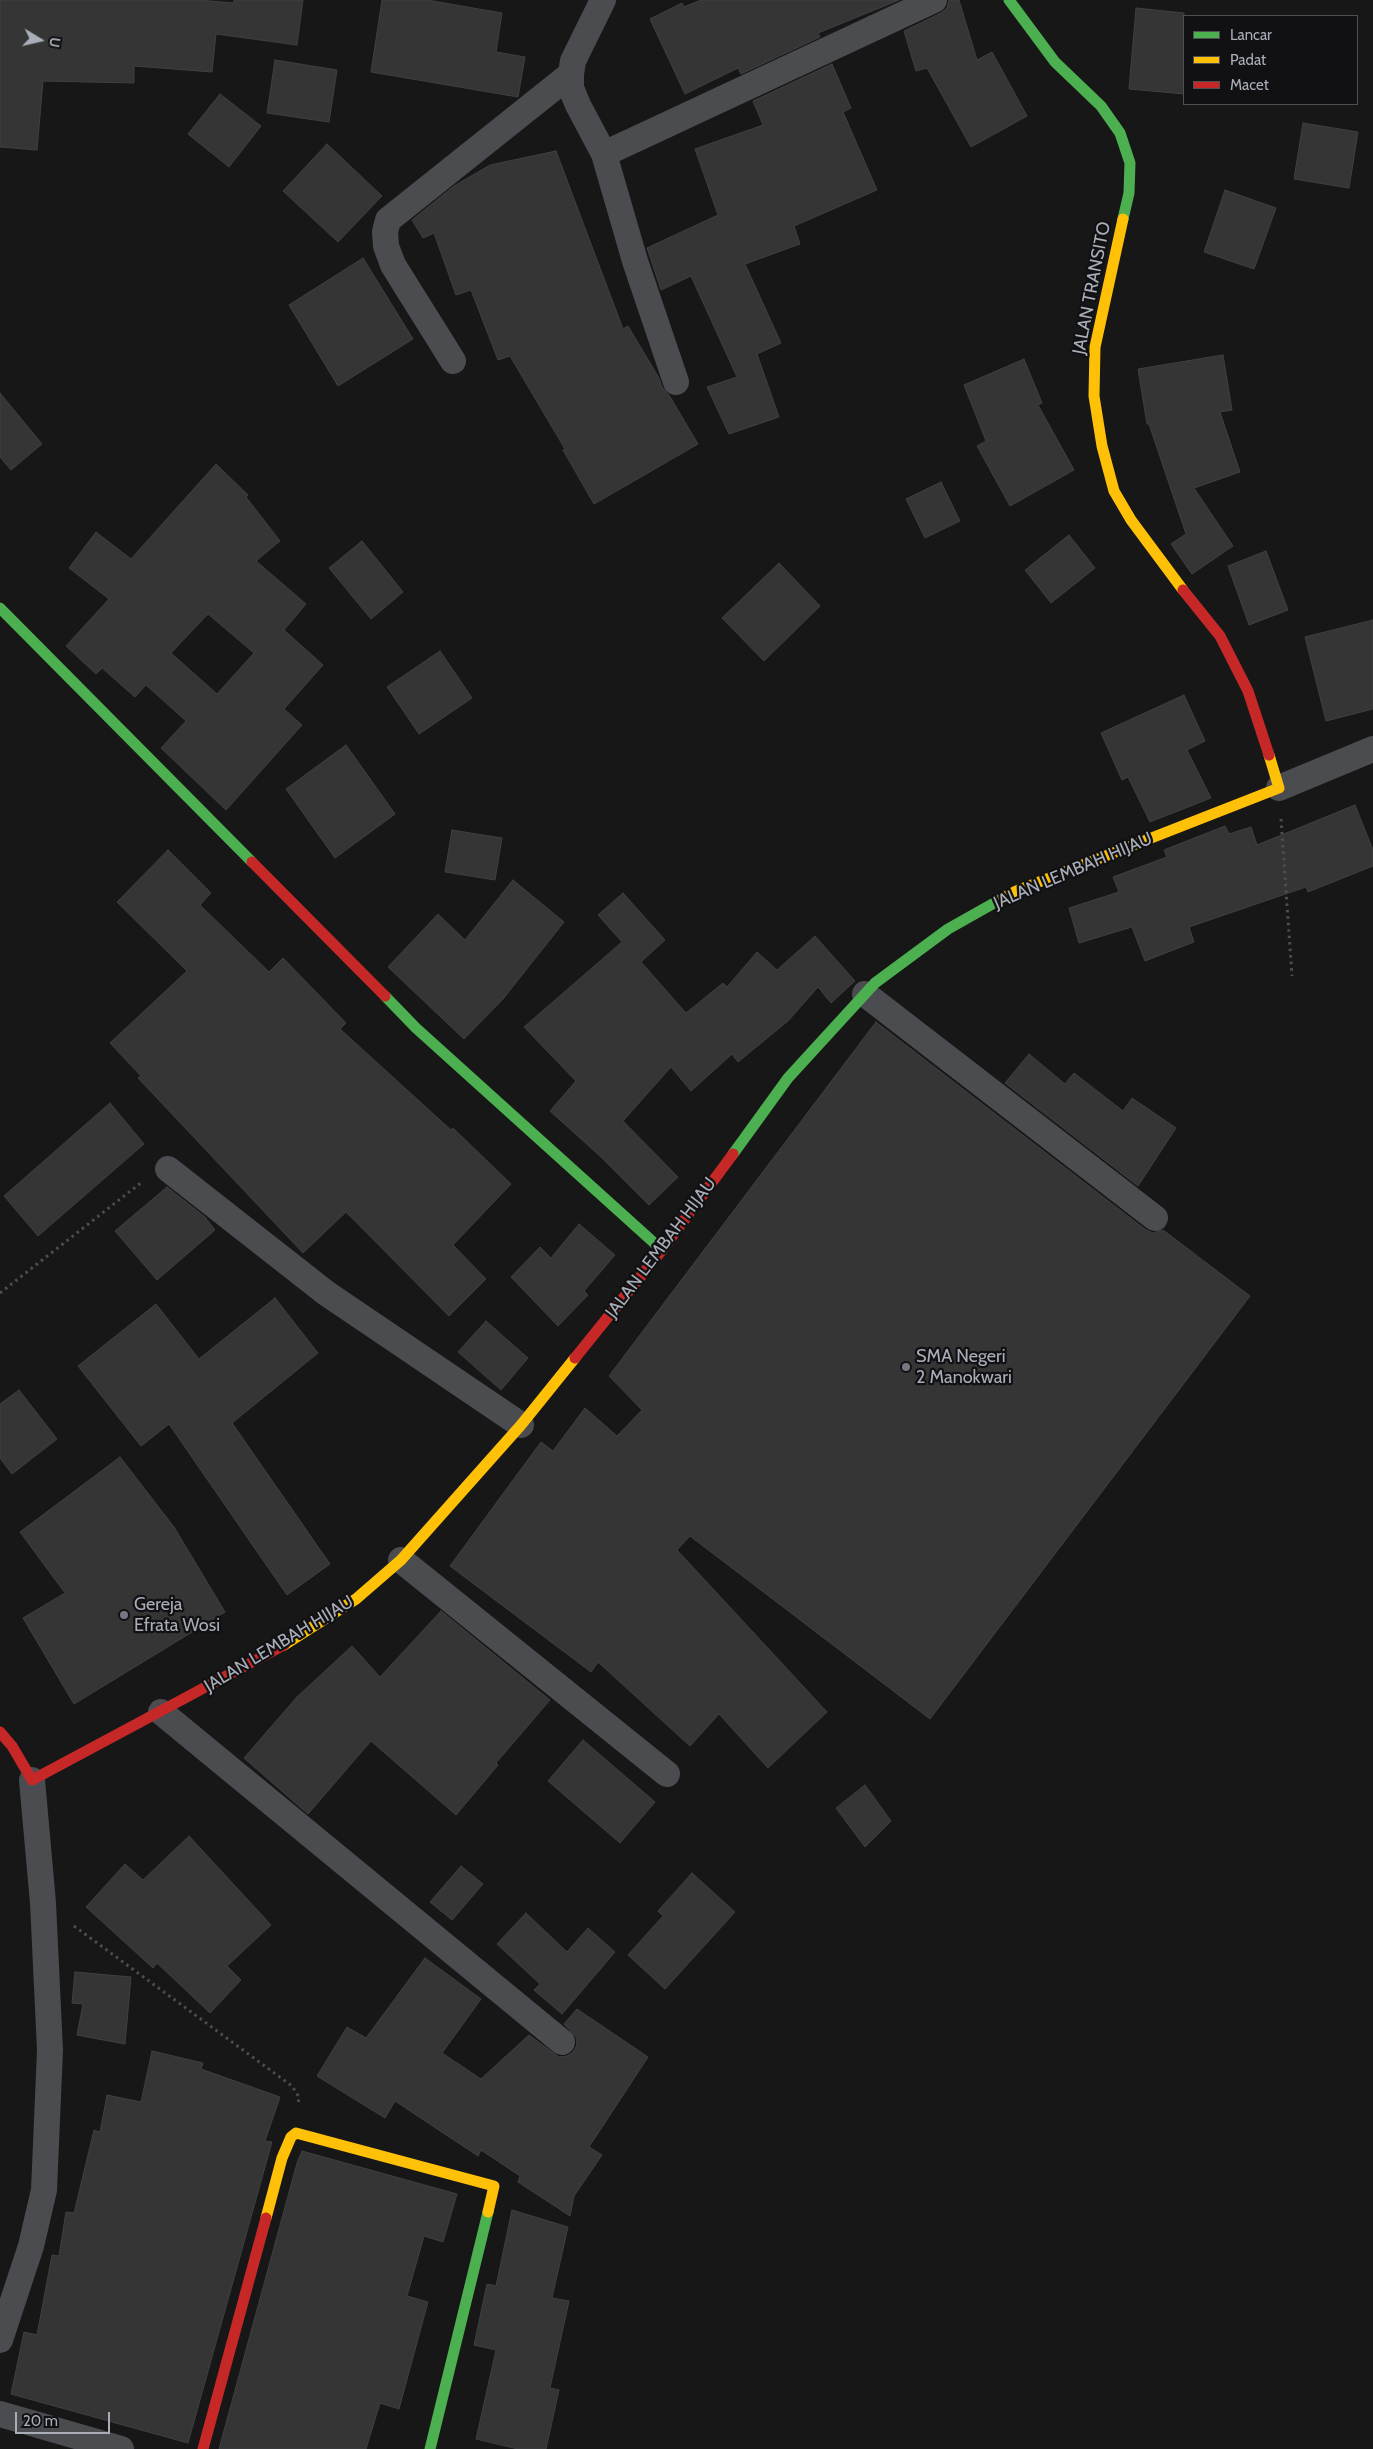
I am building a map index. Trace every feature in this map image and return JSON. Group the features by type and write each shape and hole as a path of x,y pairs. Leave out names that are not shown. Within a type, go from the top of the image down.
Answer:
{"street":[{"path":"604,154 934,0"},
{"name":"JALAN TRANSITO","path":"1009,0 1055,62 1101,106 1120,133 1130,163 1129,193 1095,347 1094,396 1102,446 1114,491 1131,520 1184,592 1220,636 1248,691 1279,788"},
{"path":"596,1 573,61 571,88 604,154 634,262 676,382"},
{"path":"453,361 393,265 386,246 385,232 388,220 571,74"},
{"path":"0,608 416,1028 662,1250"},
{"name":"JALAN LEMBAH HIJAU","path":"32,1780 268,1655 348,1604 400,1560 521,1425 662,1250 788,1078 870,988 948,929 1016,891 1373,749"},
{"path":"870,988 1155,1218"},
{"path":"168,1169 326,1293 521,1425"},
{"path":"400,1560 667,1774"},
{"path":"161,1712 562,2042"},
{"path":"0,1732 12,1746 32,1780 43,1902 50,2050 44,2190 30,2246 0,2340"},
{"path":"203,2449 282,2158 291,2137 296,2133 494,2186 430,2449"},
{"path":"0,2414 122,2449"}],"path":[{"path":"1279,788 1292,976"},
{"path":"0,1293 157,1170 168,1169"},
{"path":"43,1902 292,2086 299,2097 296,2133"}],"building":[{"path":"0,0 198,0 234,3 234,0 303,0 297,45 216,34 212,72 134,66 134,83 43,81 37,150 0,147"},
{"path":"382,0 427,0 502,13 496,52 525,57 518,97 371,72"},
{"path":"701,0 899,0 818,33 820,37 741,74 738,68 685,94 650,19 682,3 684,7"},
{"path":"949,0 959,0 977,60 992,52 1027,116 971,147 927,68 916,71 904,31 941,13 947,8"},
{"path":"1136,8 1184,13 1183,94 1129,89"},
{"path":"275,60 337,70 329,122 267,113"},
{"path":"832,64 851,108 843,112 877,190 794,226 800,244 745,264 781,343 757,354 779,417 729,434 707,387 737,377 691,276 661,290 647,248 718,215 695,149 763,125 753,101"},
{"path":"220,94 261,126 229,167 188,134"},
{"path":"1303,123 1358,132 1349,188 1294,179"},
{"path":"327,144 382,196 338,242 283,191"},
{"path":"556,151 623,329 628,326 659,378 662,387 669,395 698,444 594,504 563,450 565,449 510,356 498,360 471,290 456,295 434,233 423,238 412,220 454,186 490,165"},
{"path":"1225,190 1276,208 1254,269 1204,252"},
{"path":"363,258 413,339 338,386 289,305"},
{"path":"1223,355 1232,410 1220,412 1240,472 1194,488 1233,546 1192,574 1171,544 1186,534 1149,424 1147,424 1138,369"},
{"path":"1024,359 1042,403 1038,405 1074,470 1010,506 977,446 986,441 964,385"},
{"path":"0,393 42,444 11,470 0,457"},
{"path":"216,464 248,495 246,497 280,541 256,561 306,604 284,630 323,665 284,709 302,725 226,810 161,748 186,721 146,685 135,697 102,668 96,674 66,646 109,599 69,568 96,532 131,559","holes":["208,614 254,653 217,694 171,653"]},
{"path":"941,482 960,521 925,538 906,499"},
{"path":"1069,535 1095,568 1051,603 1025,570"},
{"path":"362,541 403,592 371,619 329,568"},
{"path":"1266,551 1288,610 1249,625 1228,566"},
{"path":"779,563 820,606 764,661 722,618"},
{"path":"1373,620 1373,709 1326,721 1305,637"},
{"path":"440,651 472,698 419,734 387,687"},
{"path":"1184,695 1205,741 1187,750 1211,798 1150,822 1128,777 1122,780 1101,733"},
{"path":"346,745 395,814 335,858 286,789"},
{"path":"1355,805 1373,850 1373,866 1308,892 1306,887 1189,927 1194,942 1145,961 1132,927 1079,943 1069,908 1119,892 1113,877 1167,857 1164,850 1225,826 1229,834 1251,827 1257,845"},
{"path":"452,830 502,838 495,880 445,872"},
{"path":"168,850 211,893 200,905 269,972 283,958 346,1023 340,1029 451,1130 453,1128 511,1184 453,1245 486,1279 449,1316 346,1212 303,1253 138,1078 141,1076 110,1043 187,971 117,902"},
{"path":"513,880 564,922 503,999 464,1039 388,967 438,914 465,940"},
{"path":"623,893 665,940 641,962 686,1013 723,983 727,987 757,952 777,970 815,936 855,981 831,1003 818,987 788,1021 738,1062 732,1054 691,1091 671,1067 623,1121 678,1177 649,1205 601,1157 550,1111 576,1081 524,1027 622,942 598,915"},
{"name":"SMA Negeri 2 Manokwari","path":"876,1022 1146,1230 1153,1233 1163,1230 1250,1296 930,1719 690,1536 677,1550 827,1712 768,1768 719,1714 690,1746 598,1662 591,1672 450,1566 541,1442 553,1451 585,1408 617,1436 642,1410 609,1376"},
{"path":"1029,1054 1065,1084 1074,1073 1123,1111 1132,1098 1176,1128 1138,1186 1005,1083"},
{"path":"110,1103 144,1144 38,1236 4,1196"},
{"path":"167,1187 205,1217 215,1230 157,1280 115,1231"},
{"path":"579,1224 615,1255 584,1291 588,1295 558,1326 511,1277 540,1247 551,1258"},
{"path":"275,1298 318,1353 232,1423 330,1564 287,1595 169,1424 141,1446 78,1366 156,1304 199,1359"},
{"path":"486,1321 528,1358 501,1390 458,1352"},
{"path":"19,1390 57,1439 12,1474 0,1458 0,1404"},
{"name":"Gereja Efrata Wosi","path":"120,1457 174,1527 225,1612 74,1704 23,1618 65,1593 20,1532"},
{"path":"441,1611 550,1700 496,1763 498,1765 456,1815 371,1741 308,1814 244,1758 297,1697 352,1646 380,1677"},
{"path":"583,1740 655,1802 620,1843 548,1781"},
{"path":"865,1785 891,1821 865,1847 836,1808"},
{"path":"189,1836 271,1925 227,1966 241,1980 210,2013 157,1963 153,1968 86,1907 125,1864 143,1880"},
{"path":"461,1866 483,1884 452,1920 430,1902"},
{"path":"692,1873 735,1912 665,1989 628,1955 663,1916 658,1911"},
{"path":"526,1913 567,1952 588,1928 615,1952 562,2014 534,1990 540,1984 497,1944"},
{"path":"425,1958 481,1999 442,2053 481,2079 529,2035 559,2057 567,2056 573,2052 577,2045 576,2037 564,2024 577,2009 648,2057 589,2147 602,2155 574,2196 570,2216 518,2182 520,2176 481,2150 478,2156 395,2101 385,2118 317,2076 347,2027 366,2038"},
{"path":"75,1972 131,1977 125,2044 77,2035 83,2004 72,2003"},
{"path":"152,2051 203,2063 201,2069 280,2097 265,2141 272,2142 188,2443 11,2394 24,2332 37,2335 52,2255 59,2256 66,2212 74,2213 94,2130 100,2132 107,2095 141,2102"},
{"path":"302,2151 457,2194 443,2242 424,2236 407,2296 428,2302 399,2409 380,2403 366,2449 219,2449 297,2163"},
{"path":"512,2210 568,2227 552,2298 569,2301 550,2388 559,2390 546,2449 518,2449 476,2439 496,2350 474,2345 487,2284 496,2286"}],"traffic: fast":[{"path":"1009,0 1055,62 1101,106 1120,133 1130,163 1129,193 1123,219"},
{"path":"0,608 252,862"},
{"path":"733,1154 788,1078 875,983 948,929 1003,898"},
{"path":"385,996 416,1028 662,1250"},
{"path":"430,2449 488,2212"}],"traffic: slow":[{"path":"1123,219 1095,347 1094,396 1102,446 1114,491 1131,520 1183,590"},
{"path":"1003,898 1016,891 1279,788 1269,755"},
{"path":"284,1645 356,1599 401,1560 521,1425 575,1358"},
{"path":"266,2218 282,2158 291,2137 296,2133 494,2186 488,2212"}],"traffic: jam":[{"path":"1183,590 1220,636 1248,691 1269,755"},
{"path":"252,862 385,996"},
{"path":"575,1358 662,1250 733,1154"},
{"path":"0,1732 12,1746 32,1780 284,1645"},
{"path":"203,2449 266,2218"}],"place":[{"name":"SMA Negeri 2 Manokwari","path":"906,1367"},
{"name":"Gereja Efrata Wosi","path":"124,1615"}]}
